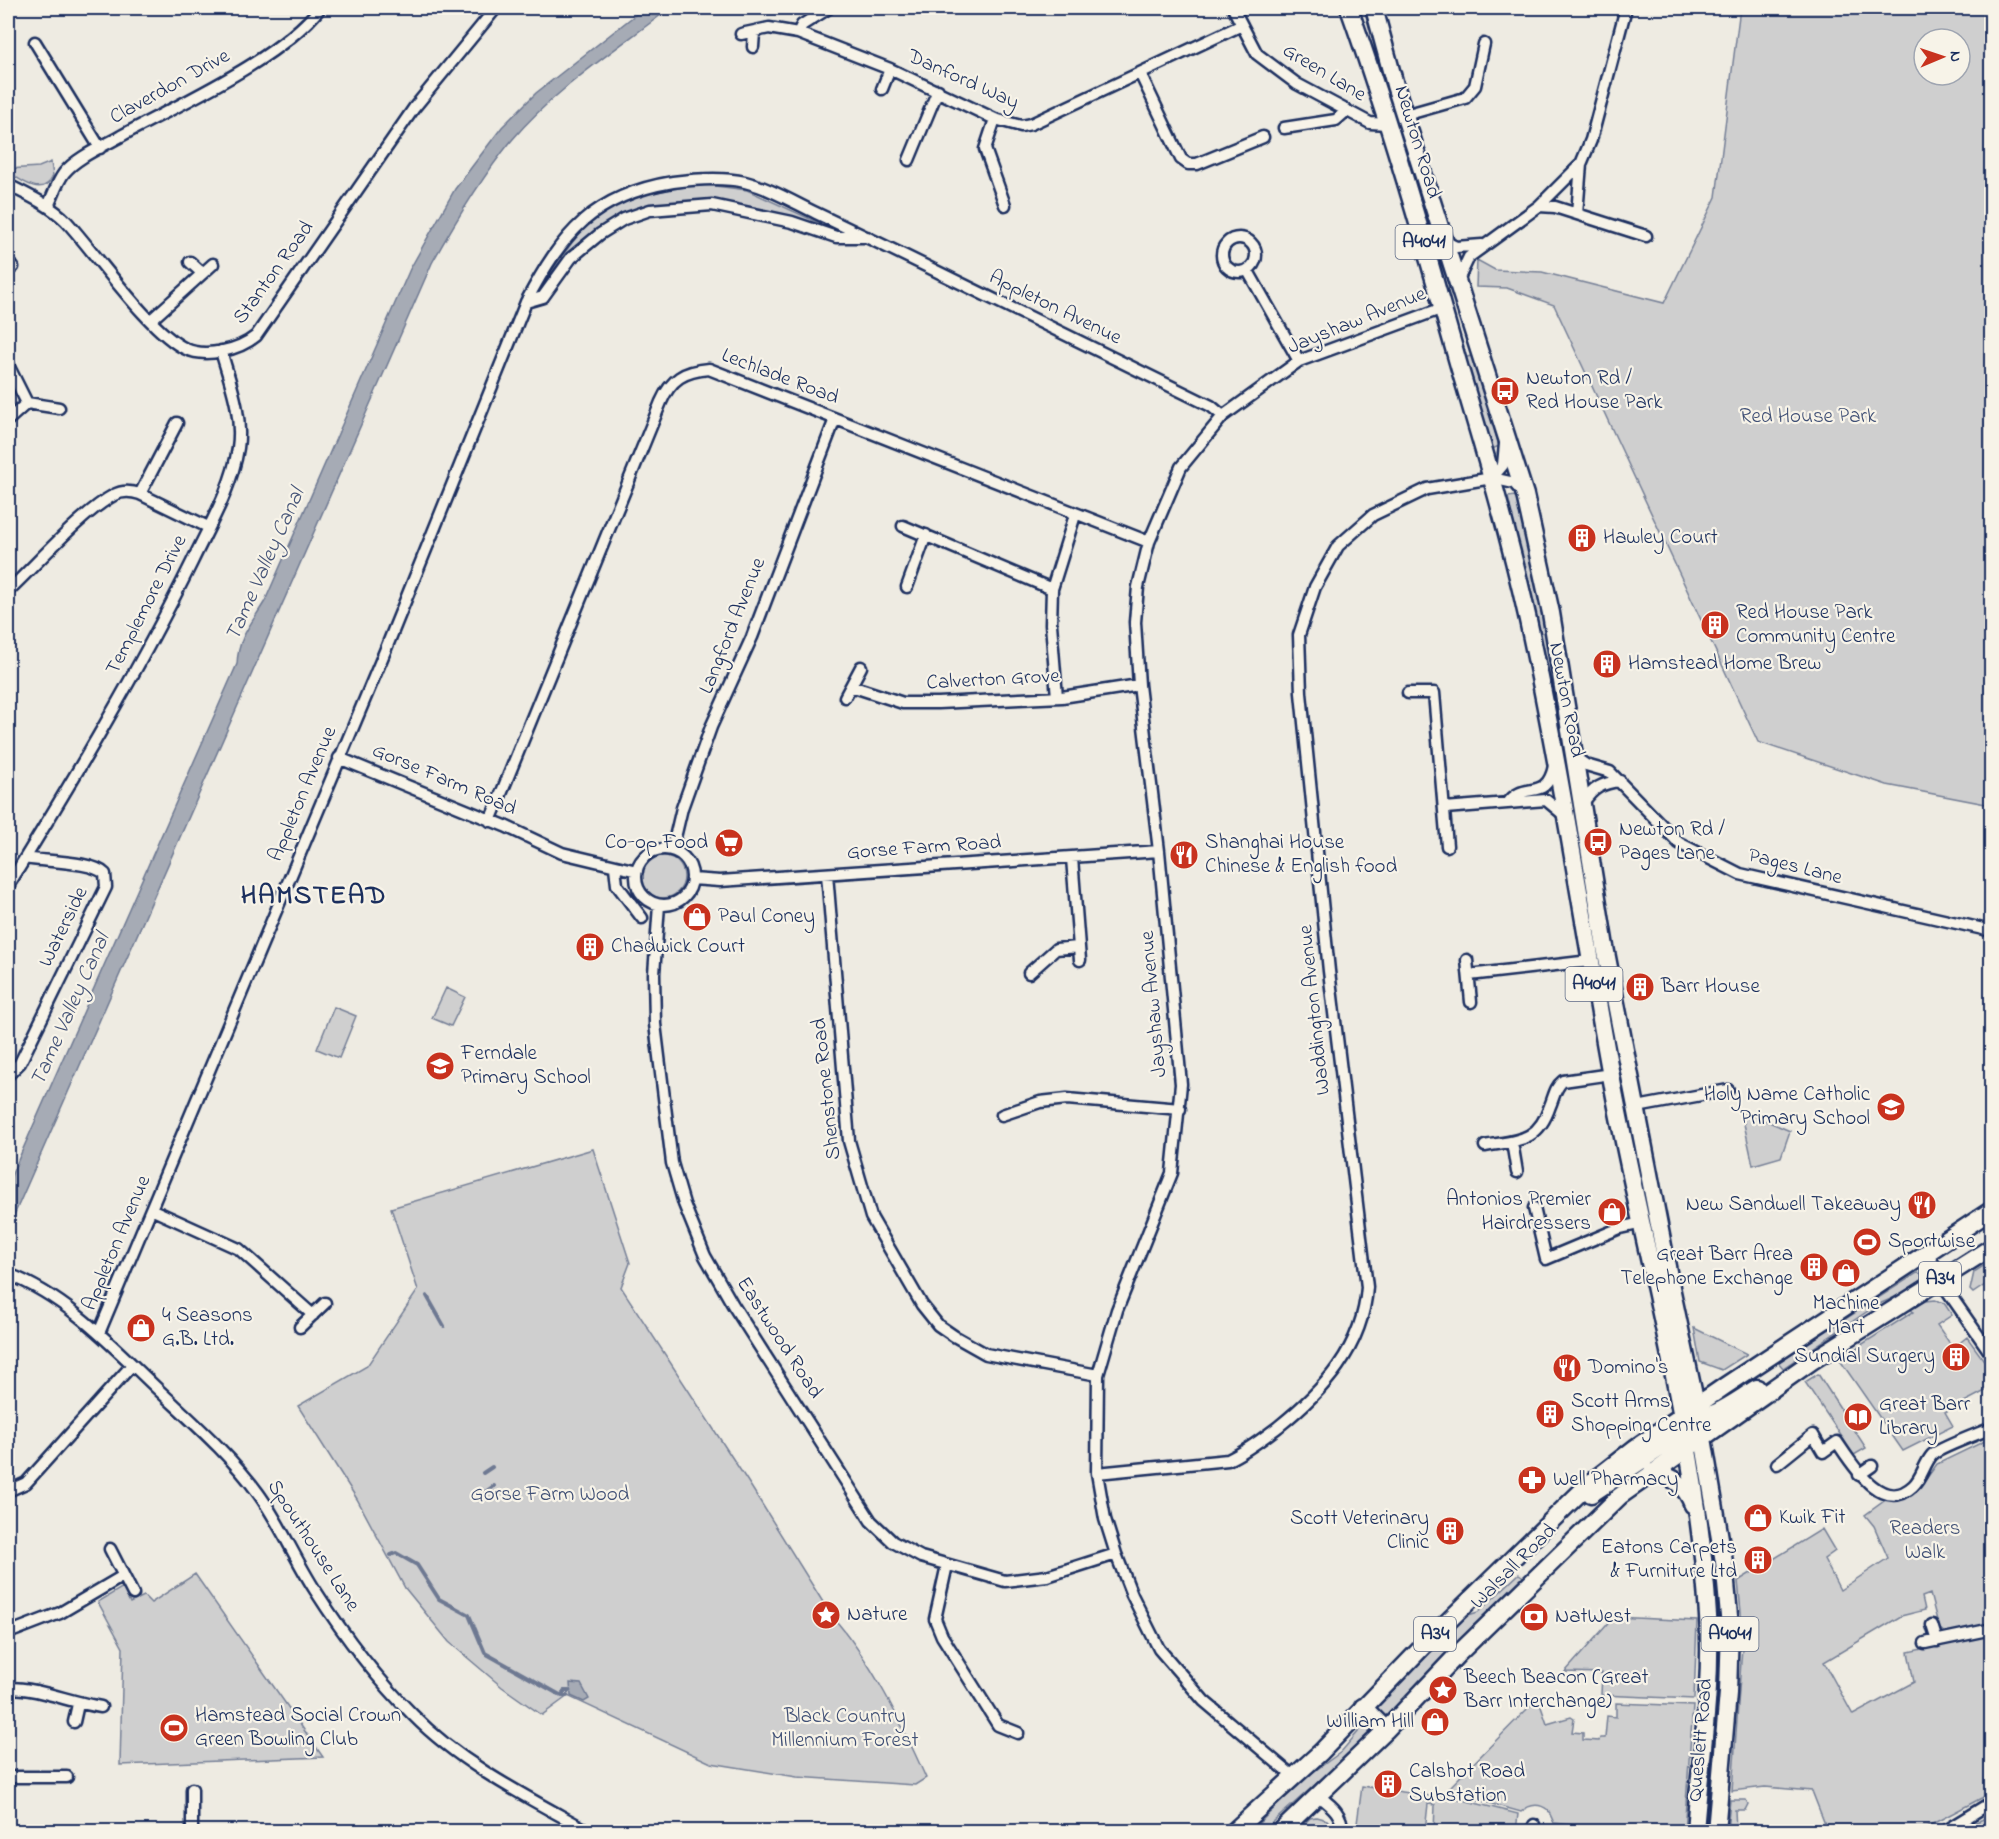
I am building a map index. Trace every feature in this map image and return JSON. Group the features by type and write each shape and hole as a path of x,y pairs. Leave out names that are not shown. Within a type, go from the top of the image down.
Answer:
{"highway":[{"name":"Newton Road","path":"1349,8 1388,124 1443,308 1492,478 1527,620 1555,759 1611,1074 1681,1416"},
{"name":"Newton Road","path":"1374,8 1457,283 1525,495 1551,613 1605,947 1697,1412"},
{"name":"A34","path":"1681,1416 1697,1412 1924,1254 1992,1210"},
{"name":"A34","path":"1686,1441 1703,1438 1812,1361 1992,1247"},
{"path":"1924,1254 1939,1279"},
{"name":"A34","path":"1697,1412 1713,1414 1770,1380 1812,1361"},
{"name":"A4041","path":"1697,1412 1703,1438"},
{"name":"A4041","path":"1681,1416 1686,1441"},
{"name":"Walsall Road","path":"1233,1832 1294,1777 1552,1519 1599,1476 1681,1416"},
{"name":"Queslett Road","path":"1703,1438 1726,1580 1730,1627 1728,1693 1716,1832"},
{"name":"Walsall Road","path":"1552,1519 1686,1441"},
{"name":"Walsall Road","path":"1280,1832 1386,1730 1596,1517 1686,1441"},
{"name":"Queslett Road","path":"1686,1441 1705,1582 1710,1658 1695,1832"},
{"path":"1652,1472 1664,1474 1679,1482 1698,1519"},
{"path":"1509,1563 1522,1560 1530,1563 1536,1577"},
{"path":"1705,1582 1710,1571 1717,1570 1722,1572 1726,1580"},
{"path":"1363,1707 1386,1730"}],"street":[{"name":"Claverdon Drive","path":"48,206 63,174 100,148 266,55 307,24 320,8"},
{"name":"Stanton Road","path":"8,185 48,206 66,221 151,321 177,345 189,351 221,351 241,345 256,336 414,108 496,8"},
{"path":"798,33 802,25 829,8"},
{"name":"Green Lane","path":"1233,8 1257,54 1297,84 1345,112 1370,123 1388,124"},
{"path":"1577,214 1581,164 1591,140 1626,8"},
{"name":"Danford Way","path":"741,34 769,28 798,33 938,90 995,120 1021,126 1031,124 1242,25"},
{"path":"753,47 754,32"},
{"path":"35,42 48,52 100,148"},
{"path":"1405,115 1465,98 1475,86 1484,44"},
{"path":"882,89 890,69"},
{"path":"1140,74 1181,159 1188,164 1197,164 1263,137"},
{"path":"909,160 938,90"},
{"path":"1284,128 1336,120 1345,112"},
{"path":"995,120 985,149 1005,205"},
{"path":"1457,283 1469,257 1482,245 1539,206 1581,164"},
{"name":"Appleton Avenue","path":"99,1333 153,1210 385,651 526,302 544,269 566,237 585,219 624,194 644,187 699,178 744,182 766,189 867,237 1211,406 1223,416"},
{"name":"Appleton Avenue","path":"526,302 543,297 571,258 600,234 624,219 650,210 712,205 781,219 836,237 867,237"},
{"path":"1539,206 1555,207 1646,236"},
{"path":"1444,241 1456,247 1482,245"},
{"path":"190,262 202,273"},
{"path":"151,321 213,264"},
{"path":"1248,271 1299,361"},
{"name":"Jayshaw Avenue","path":"1294,1777 1204,1701 1159,1649 1116,1554 1105,1519 1097,1473 1098,1375 1117,1310 1172,1173 1180,1109 1181,1084 1159,851 1139,685 1135,622 1138,587 1149,542 1181,467 1223,416 1299,361 1443,308"},
{"name":"Templemore Drive","path":"8,886 142,661 229,484 238,447 236,405 221,351"},
{"path":"8,365 27,403"},
{"name":"Lechlade Road","path":"490,821 667,387 678,377 694,370 709,369 1075,515 1149,542"},
{"path":"27,403 59,408"},
{"path":"8,420 27,403"},
{"name":"Langford Avenue","path":"672,850 682,808 711,727 752,637 835,419"},
{"path":"140,494 177,423"},
{"path":"1504,426 1503,465 1492,478 1514,483 1525,495"},
{"name":"Waddington Avenue","path":"1097,1473 1206,1464 1228,1460 1245,1452 1325,1386 1344,1359 1358,1327 1365,1304 1366,1287 1329,971 1301,693 1299,635 1315,587 1338,546 1373,515 1427,489 1492,478"},
{"path":"8,591 87,515 115,494 129,490 208,527"},
{"path":"1057,697 1051,624 1052,589 1075,515"},
{"path":"903,526 1052,589"},
{"path":"907,587 926,535"},
{"path":"845,698 861,667"},
{"name":"Calverton Grove","path":"851,686 903,703 1057,697 1139,685"},
{"path":"1408,693 1434,693 1447,846"},
{"name":"Gorse Farm Road","path":"339,758 562,853 637,872"},
{"name":"Pages Lane","path":"1576,758 1586,765 1610,772 1679,843 1740,874 1992,931"},
{"path":"1508,802 1517,793 1545,786 1551,780 1555,759"},
{"path":"1583,803 1591,792 1603,783 1620,781"},
{"path":"1445,808 1546,800 1564,815"},
{"path":"663,849 672,850 683,856 690,866 692,879 690,888 677,902 659,905 641,892 637,872 646,856 663,849"},
{"name":"Gorse Farm Road","path":"692,879 720,881 1159,851"},
{"name":"Waterside","path":"11,1072 106,887 105,874 94,866 25,858"},
{"path":"1072,858 1080,960"},
{"path":"615,867 617,885 642,918"},
{"name":"Shenstone Road","path":"827,874 849,1141 857,1178 871,1217 922,1305 938,1325 986,1354 1098,1375"},
{"name":"Eastwood Road","path":"659,905 654,974 655,1024 672,1163 684,1204 705,1256 871,1521 893,1542 921,1557 1005,1581 1047,1576 1116,1554"},
{"path":"1029,973 1056,949 1078,946"},
{"path":"1467,960 1471,1002"},
{"path":"1469,975 1590,961"},
{"path":"1485,1146 1512,1142 1538,1131 1545,1122 1557,1086 1563,1081 1611,1074"},
{"path":"1637,1107 1728,1090"},
{"path":"1002,1115 1040,1102 1067,1100 1180,1109"},
{"path":"1512,1142 1517,1173"},
{"path":"1534,1208 1546,1259 1620,1228 1642,1223"},
{"path":"153,1210 239,1249 313,1315"},
{"name":"Spouthouse Lane","path":"8,1274 49,1293 99,1333 195,1424 257,1491 315,1590 368,1664 412,1714 433,1734 473,1763 590,1832"},
{"path":"1939,1279 1992,1355"},
{"path":"300,1327 325,1303"},
{"path":"8,1491 26,1482 132,1365"},
{"path":"1777,1464 1813,1435 1823,1452 1837,1442 1859,1475 1882,1492 1893,1496 1906,1492 1915,1484 1932,1454 1992,1428"},
{"path":"1859,1475 1872,1466"},
{"path":"110,1550 133,1594"},
{"path":"947,1565 935,1619 942,1636 998,1725 1018,1734"},
{"path":"8,1634 60,1613 123,1576"},
{"path":"1932,1625 1937,1641"},
{"path":"1925,1643 1992,1629"},
{"path":"8,1688 29,1688 78,1704 101,1707"},
{"path":"74,1722 78,1704"},
{"path":"8,1777 68,1777"},
{"path":"192,1789 192,1832"},
{"path":"1319,1796 1335,1808 1342,1823 1342,1832"},
{"path":"1943,1832 1992,1802"}],"green space":[{"name":"Red House Park","path":"1740,8 1991,8 1991,805 1887,785 1758,742 1554,305 1507,288 1476,287 1477,260 1495,270 1542,272 1664,303 1716,197"},
{"path":"51,162 53,176 44,186 32,186 8,172 8,169 39,167"},
{"path":"707,185 747,190 819,223 816,225 752,208 704,202 613,220 545,289 541,287 579,234 606,212 622,203 655,192"},
{"path":"1474,355 1499,446 1490,450 1464,358"},
{"path":"1515,496 1530,540 1636,1133 1631,1134 1552,712 1508,497"},
{"path":"663,856 671,857 678,862 683,869 683,885 678,892 671,897 663,898 655,897 648,892 643,885 642,877 643,869 648,862 655,857"},
{"path":"446,988 465,997 451,1026 432,1018"},
{"path":"334,1007 356,1016 339,1058 317,1049"},
{"path":"1741,1110 1790,1131 1781,1157 1753,1165"},
{"name":"Gorse Farm Wood","path":"593,1149 630,1263 621,1287 750,1485 831,1615 860,1652 872,1672 896,1714 926,1778 915,1785 797,1777 711,1763 568,1696 542,1715 502,1687 449,1642 405,1588 357,1499 298,1406 367,1366 418,1290 391,1208"},
{"path":"1991,1261 1991,1288 1988,1283 1973,1293 1970,1290 1974,1272"},
{"path":"1917,1273 1926,1274 1928,1278 1920,1286 1877,1305 1783,1368 1778,1362"},
{"path":"1935,1300 1944,1303 1952,1315 1937,1325 1953,1348 1967,1337 1991,1370 1991,1388 1945,1412 1953,1426 1903,1451 1839,1359 1913,1312 1911,1309 1925,1301"},
{"path":"1694,1328 1747,1354 1722,1370 1700,1362"},
{"path":"1818,1374 1866,1448 1854,1455 1805,1382"},
{"name":"Readers Walk","path":"1991,1438 1991,1624 1945,1633 1939,1628 1930,1594 1922,1597 1925,1610 1901,1616 1824,1662 1853,1715 1914,1682 1908,1652 1991,1634 1991,1793 1919,1831 1828,1832 1812,1791 1765,1787 1732,1791 1743,1633 1738,1581 1822,1529 1835,1551 1824,1559 1840,1590 1888,1558 1874,1526 1865,1515 1887,1499 1908,1497 1919,1489 1937,1464"},
{"path":"195,1574 323,1757 120,1765 123,1648 98,1602 123,1587 130,1603 144,1596 151,1603"},
{"path":"1519,1574 1525,1578 1437,1670 1424,1678 1388,1716 1381,1715 1376,1709 1465,1616 1478,1612"},
{"path":"1715,1585 1719,1585 1721,1616 1720,1678 1709,1831 1705,1832 1719,1641"},
{"path":"1614,1617 1697,1621 1694,1699 1601,1695 1602,1673 1565,1672"},
{"path":"1538,1698 1547,1724 1571,1717 1574,1719 1572,1732 1583,1733 1583,1740 1599,1741 1600,1738 1605,1738 1607,1716 1616,1717 1616,1703 1693,1706 1684,1831 1588,1831 1572,1825 1554,1823 1548,1810 1538,1805 1528,1807 1521,1812 1446,1791"},
{"path":"1365,1724 1373,1733 1263,1831 1250,1832 1305,1778 1341,1752"},
{"path":"1362,1786 1436,1797 1436,1793 1518,1814 1516,1831 1434,1831 1435,1805 1428,1804 1425,1831 1356,1831"},
{"path":"1730,1800 1746,1800 1748,1804 1745,1810 1735,1810 1736,1831 1727,1831"},
{"path":"1991,1815 1991,1831 1951,1832 1981,1820"},
{"path":"1310,1818 1327,1820 1332,1826 1326,1832 1301,1827"}],"shaded area":[{"path":"644,8 670,8 567,86 529,121 479,184 432,263 8,1229 8,1183 237,664 243,638 265,601 410,269 455,189 502,127 536,93"},
{"path":"570,1683 581,1684 589,1699 584,1702 571,1696"}],"waterway":[{"path":"427,1296 444,1326"},
{"path":"483,1473 492,1467"},
{"path":"480,1496 494,1486"},
{"path":"391,1555 396,1553 417,1565 439,1599 469,1615 485,1653 562,1696 567,1696"},
{"path":"562,1696 564,1691 569,1691"}],"place":[{"name":"Newton Rd / Red House Park","path":"1505,391"},
{"name":"Hawley Court","path":"1582,538"},
{"name":"Red House Park Community Centre","path":"1715,625"},
{"name":"Hamstead Home Brew","path":"1607,664"},
{"name":"Newton Rd / Pages Lane","path":"1598,842"},
{"name":"Co-op Food","path":"729,843"},
{"name":"Shanghai House Chinese & English food","path":"1184,855"},
{"name":"Paul Coney","path":"697,917"},
{"name":"Chadwick Court","path":"590,947"},
{"name":"Barr House","path":"1640,987"},
{"name":"Ferndale Primary School","path":"440,1066"},
{"name":"Holy Name Catholic Primary School","path":"1891,1107"},
{"name":"New Sandwell Takeaway","path":"1922,1205"},
{"name":"Antonios Premier Hairdressers","path":"1612,1212"},
{"name":"Sportwise","path":"1867,1242"},
{"name":"Great Barr Area Telephone Exchange","path":"1814,1267"},
{"name":"Machine Mart","path":"1846,1273"},
{"name":"4 Seasons G.B. Ltd.","path":"141,1328"},
{"name":"Sundial Surgery","path":"1956,1357"},
{"name":"Domino's","path":"1567,1368"},
{"name":"Scott Arms Shopping Centre","path":"1550,1414"},
{"name":"Great Barr Library","path":"1858,1417"},
{"name":"Well Pharmacy","path":"1532,1480"},
{"name":"Kwik Fit","path":"1758,1518"},
{"name":"Scott Veterinary Clinic","path":"1450,1531"},
{"name":"Eatons Carpets & Furniture Ltd","path":"1758,1560"},
{"name":"Nature","path":"826,1615"},
{"name":"NatWest","path":"1534,1617"},
{"name":"Beech Beacon (Great Barr Interchange)","path":"1443,1690"},
{"name":"William Hill","path":"1435,1722"},
{"name":"Hamstead Social Crown Green Bowling Club","path":"174,1728"},
{"name":"Calshot Road Substation","path":"1388,1784"}],"district":[{"name":"HAMSTEAD","path":"314,896"}],"water label":[{"name":"Tame Valley Canal","path":"266,565"},
{"name":"Tame Valley Canal","path":"71,1010"}],"park label":[{"name":"Black Country Millennium Forest","path":"845,1729"}]}
